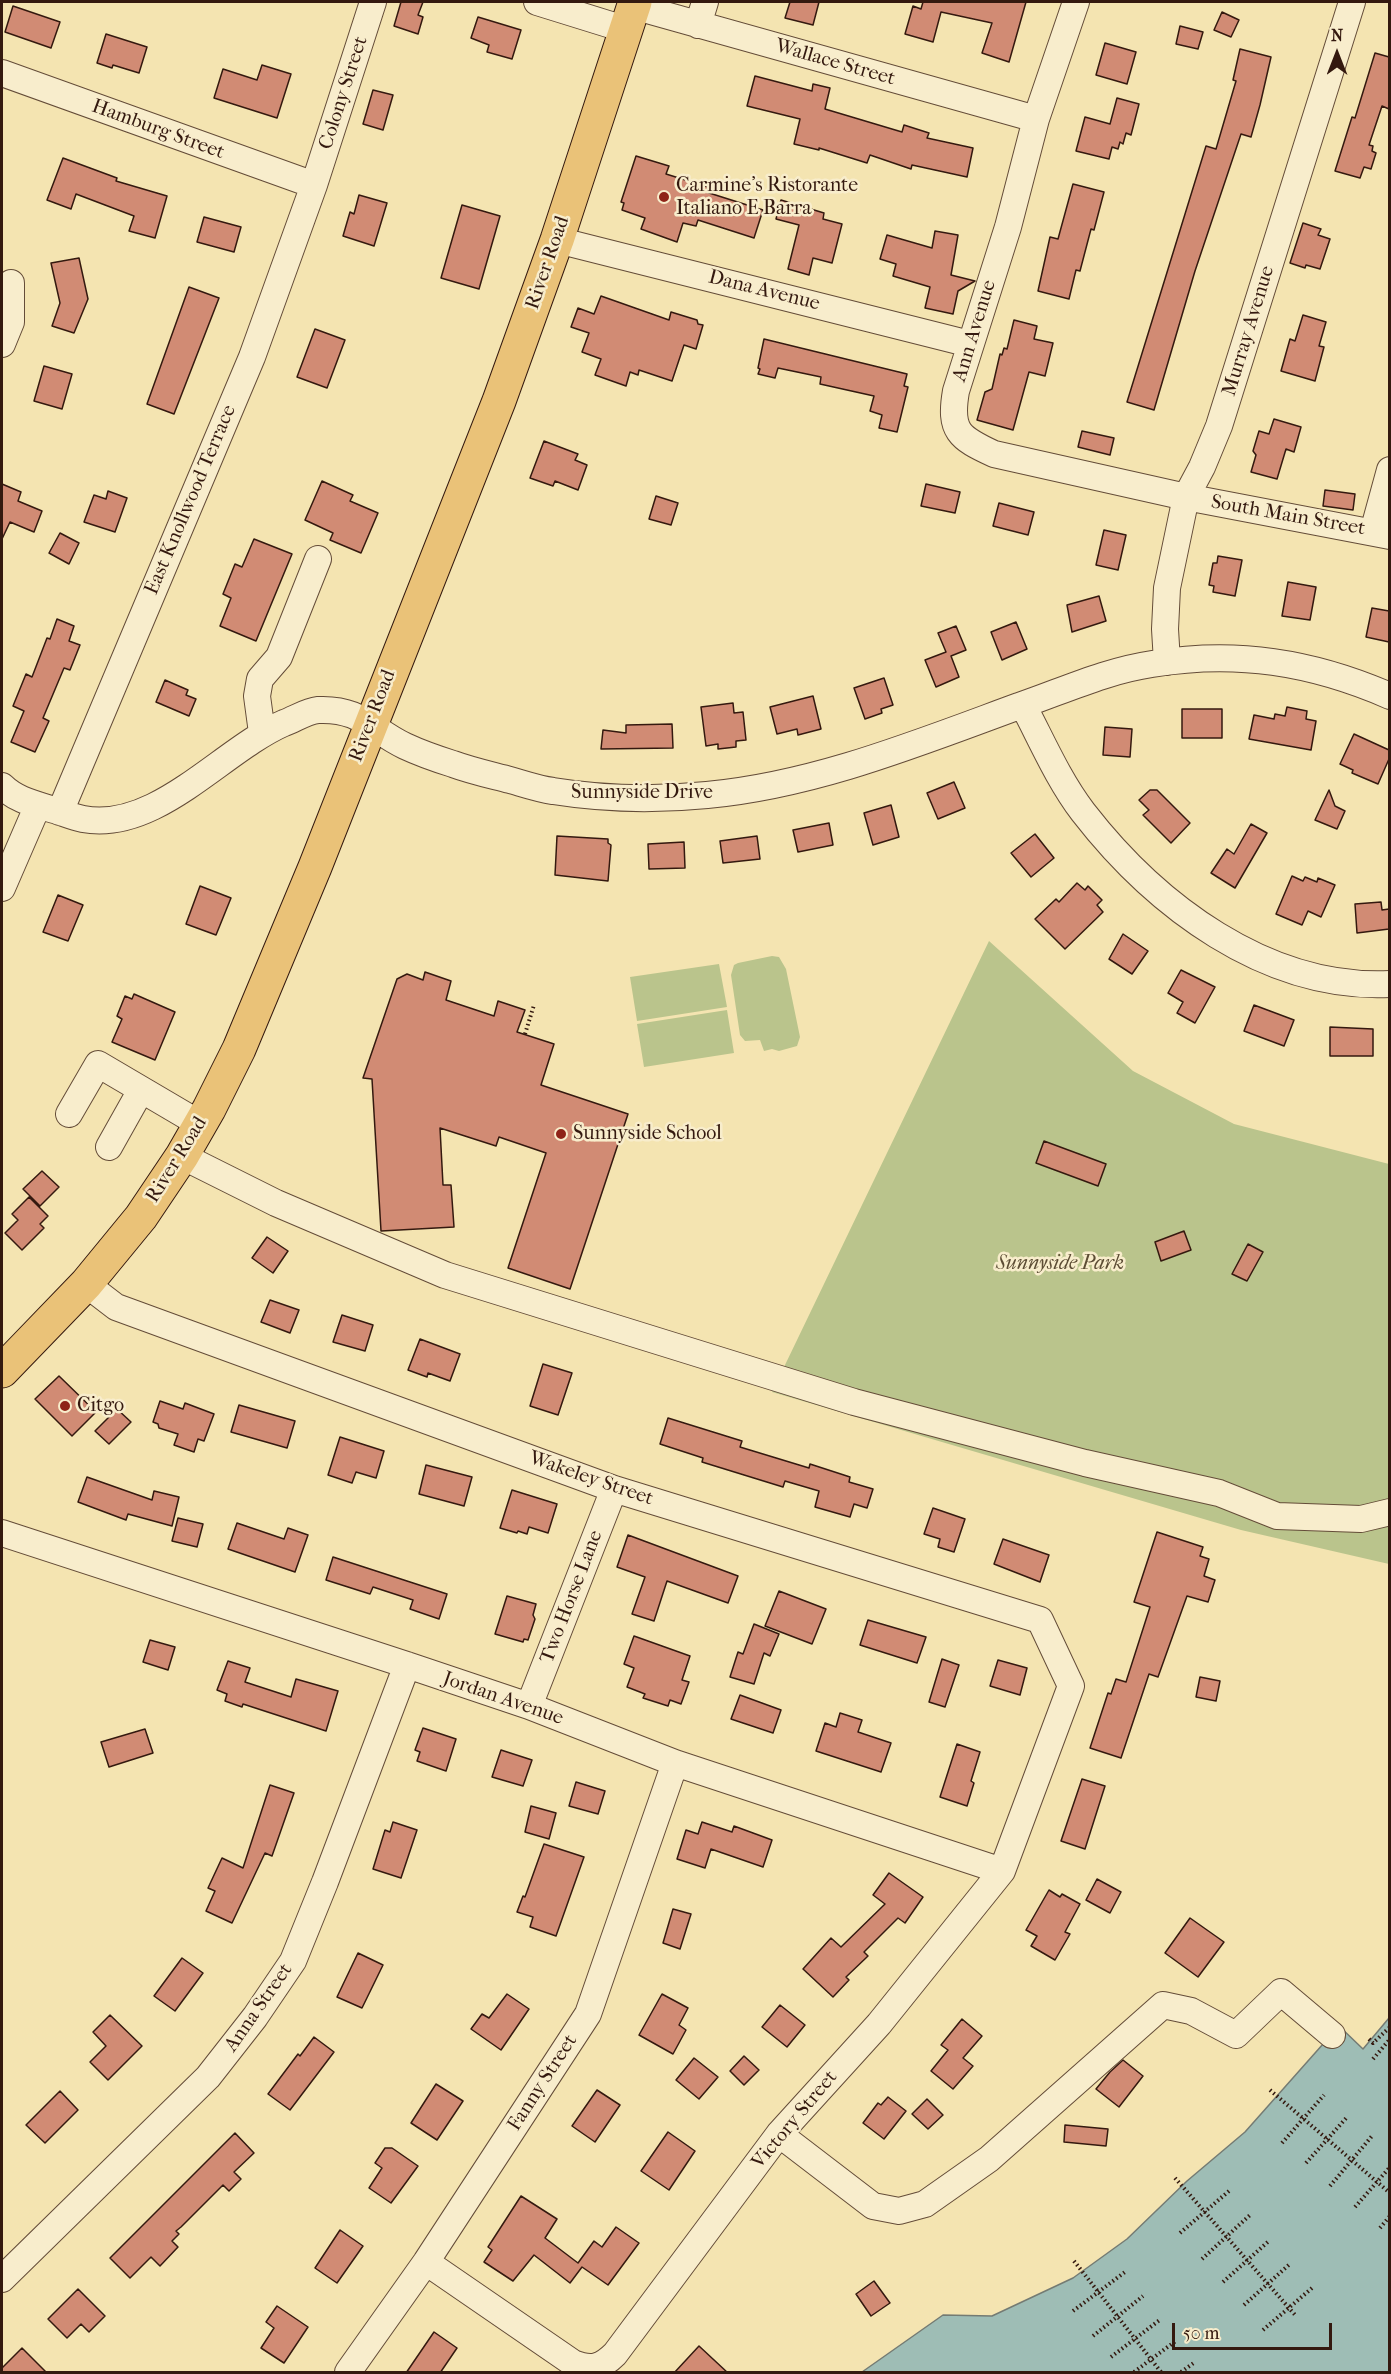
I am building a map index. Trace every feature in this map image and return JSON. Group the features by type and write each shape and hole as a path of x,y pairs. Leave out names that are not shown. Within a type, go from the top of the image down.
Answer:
{"main road":[{"name":"River Road","path":"2,1371 86,1284 141,1217 182,1156 239,1049 315,867 499,401 557,240 631,12"}],"street":[{"name":"Colony Street","path":"314,185 373,2"},
{"name":"Wallace Street","path":"537,2 631,12 701,13 1036,119"},
{"name":"Ann Avenue","path":"1076,2 1036,119 1008,227 970,344 953,409 957,429 968,442 994,454 1186,497"},
{"name":"Murray Avenue","path":"1167,662 1165,628 1167,588 1186,497 1219,426 1352,2"},
{"name":"Hamburg Street","path":"2,73 314,185"},
{"name":"East Knollwood Terrace","path":"2,888 49,809 252,357 314,185"},
{"name":"Dana Avenue","path":"557,240 970,344"},
{"path":"2,344 11,322 10,283"},
{"path":"1381,533 1389,470"},
{"name":"South Main Street","path":"1186,497 1381,533"},
{"path":"262,733 256,696 260,679 279,657 318,559"},
{"name":"Sunnyside Drive","path":"2,786 12,795 49,809 83,819 101,821 145,810 174,796 262,733 314,710 354,714 403,745 454,765 550,791 609,796 668,797 759,788 816,775 906,746 1123,669 1167,662 1224,659 1268,660 1314,668 1358,682 1389,696"},
{"path":"1023,705 1060,777 1083,812 1138,874 1177,908 1247,952 1280,965 1341,982 1389,984"},
{"path":"69,1114 98,1064 200,1124"},
{"path":"109,1147 141,1090"},
{"path":"182,1156 276,1203 446,1275 854,1402 1085,1463 1219,1492 1277,1516 1360,1519 1389,1512"},
{"name":"Wakeley Street","path":"86,1284 116,1307 614,1489 1040,1620 1071,1686"},
{"name":"Two Horse Lane","path":"529,1706 614,1489"},
{"name":"Jordan Avenue","path":"2,1533 529,1706 675,1762 1002,1871"},
{"name":"Anna Street","path":"2,2279 208,2077 255,2017 293,1961 407,1665"},
{"name":"Victory Street","path":"426,2262 564,2358 582,2366 601,2366 615,2354 779,2134 879,2024 1002,1871 1071,1686"},
{"name":"Fanny Street","path":"348,2373 426,2262 588,2014 675,1762"},
{"path":"779,2134 873,2206 899,2211 925,2204 989,2159 1163,2005 1191,2011 1236,2035 1281,1992 1332,2035"}],"path":[{"path":"525,1034 534,1005"},
{"path":"1369,2038 1373,2043 1389,2027"},
{"path":"1372,2059 1389,2039"},
{"path":"1270,2090 1389,2193"},
{"path":"1282,2143 1324,2095"},
{"path":"1306,2163 1348,2116"},
{"path":"1330,2186 1372,2136"},
{"path":"1355,2207 1389,2167"},
{"path":"1175,2178 1296,2316"},
{"path":"1180,2233 1229,2191"},
{"path":"1202,2259 1250,2216"},
{"path":"1380,2228 1389,2216"},
{"path":"1222,2282 1270,2240"},
{"path":"1074,2261 1161,2373"},
{"path":"1244,2305 1291,2264"},
{"path":"1073,2311 1125,2272"},
{"path":"1263,2330 1312,2288"},
{"path":"1093,2336 1143,2296"},
{"path":"1110,2357 1161,2319"},
{"path":"1134,2373 1177,2340"},
{"path":"1181,2373 1195,2362"}],"green space":[{"name":"Sunnyside Park","path":"989,941 1133,1071 1234,1124 1389,1164 1389,1564 1241,1530 772,1392"},
{"path":"772,956 779,957 786,969 800,1037 797,1046 779,1051 772,1049 764,1051 760,1040 745,1041 740,1035 731,975 734,965 738,963"},
{"path":"719,964 727,1007 637,1021 630,977"},
{"path":"727,1010 734,1053 644,1067 637,1024"}],"water":[{"path":"1389,2018 1389,2372 862,2372 943,2315 992,2316 1073,2278 1127,2239 1187,2181 1245,2132 1339,2026 1363,2049"}],"building":[{"path":"401,2 423,2 418,15 423,17 418,34 394,26"},
{"path":"790,2 819,2 813,25 785,18"},
{"path":"923,2 1026,2 1009,62 982,53 992,23 941,12 933,42 905,34 913,6 921,9"},
{"path":"13,6 60,22 51,48 5,32"},
{"path":"1222,12 1239,20 1231,37 1214,30"},
{"path":"478,17 521,30 512,59 487,52 489,45 471,38"},
{"path":"1180,26 1203,32 1198,49 1176,44"},
{"path":"106,34 147,47 139,73 97,63"},
{"path":"1105,43 1136,52 1127,84 1096,75"},
{"path":"1240,49 1271,57 1260,105 1251,137 1241,134 1195,271 1154,410 1127,402 1206,146 1216,149 1236,81 1233,80"},
{"path":"1375,53 1389,57 1389,109 1382,106 1369,145 1373,146 1372,151 1376,153 1371,169 1364,167 1360,178 1335,171 1352,117 1355,118"},
{"path":"262,65 291,74 277,118 214,98 223,69 257,80"},
{"path":"755,76 812,91 813,84 830,88 825,109 902,132 904,125 929,133 927,138 973,148 967,177 912,165 911,169 870,155 867,163 819,148 819,150 794,144 800,119 747,106"},
{"path":"373,90 393,95 383,130 363,124"},
{"path":"1117,98 1139,104 1131,135 1126,133 1123,144 1120,142 1118,149 1112,147 1109,159 1076,151 1085,117 1110,124"},
{"name":"Carmine's Ristorante Italiano E Barra","path":"636,156 669,166 666,174 708,187 706,192 763,210 754,238 698,220 696,226 683,223 677,242 641,229 645,218 622,210 624,203 621,202"},
{"path":"63,158 117,178 116,181 167,196 155,238 129,231 134,216 76,194 71,209 47,200"},
{"path":"1073,184 1104,192 1080,271 1076,270 1069,299 1038,291 1050,237 1058,239"},
{"path":"359,195 387,203 374,246 343,236 350,212 354,214"},
{"path":"781,200 824,213 823,219 842,224 832,263 813,258 809,275 788,269 799,225 776,219"},
{"path":"462,205 500,216 479,289 441,278"},
{"path":"204,217 241,227 234,252 197,242"},
{"path":"1303,223 1321,229 1318,235 1330,239 1320,269 1306,265 1305,268 1290,263"},
{"path":"935,231 958,235 951,275 975,281 958,291 953,314 925,308 930,287 893,276 896,264 880,259 887,235 932,248"},
{"path":"79,258 88,299 74,333 52,326 60,303 51,263"},
{"path":"189,287 219,298 174,414 147,404"},
{"path":"601,296 669,320 671,312 697,320 698,324 703,325 696,349 684,345 672,381 639,370 638,375 630,372 626,386 595,375 601,359 582,352 589,333 571,327 578,308 594,314"},
{"path":"1303,315 1326,322 1319,346 1324,347 1315,381 1281,371 1290,339 1295,341"},
{"path":"1014,320 1037,326 1034,339 1053,343 1045,376 1029,372 1013,430 977,420 985,392 992,389 1000,354 1002,355 1004,348 1007,349"},
{"path":"315,329 345,340 327,388 297,377"},
{"path":"764,339 907,374 904,386 908,387 897,432 879,428 882,415 870,411 874,396 820,384 821,377 778,368 775,378 758,374"},
{"path":"44,366 72,374 62,409 34,401"},
{"path":"1274,419 1301,427 1294,452 1286,449 1277,479 1251,472 1256,455 1253,451 1259,431 1269,434"},
{"path":"1082,431 1114,438 1110,455 1078,447"},
{"path":"544,441 578,454 575,460 587,465 578,490 555,481 553,486 530,478"},
{"path":"322,481 353,495 350,501 378,513 361,553 330,540 333,533 305,520"},
{"path":"2,484 21,492 18,501 42,511 34,532 10,522 2,539"},
{"path":"926,484 960,492 955,513 921,506"},
{"path":"1325,490 1355,494 1353,510 1323,506"},
{"path":"108,491 127,498 115,532 84,522 94,495 106,499"},
{"path":"656,496 678,503 671,525 649,519"},
{"path":"999,503 1034,512 1028,535 993,526"},
{"path":"1104,530 1126,535 1118,570 1096,565"},
{"path":"60,533 79,543 69,564 49,553"},
{"path":"254,539 292,554 256,641 220,626 231,598 223,594 235,564 242,567"},
{"path":"1218,556 1242,560 1235,596 1213,592 1214,586 1209,585 1213,563 1217,563"},
{"path":"1288,582 1316,587 1310,620 1282,616"},
{"path":"1099,596 1106,621 1072,632 1067,605"},
{"path":"1372,608 1389,611 1389,642 1366,637"},
{"path":"57,619 74,626 69,641 80,645 70,670 64,668 43,718 49,721 35,752 11,742 24,711 13,706 26,674 32,677"},
{"path":"1016,622 1027,649 1002,660 991,632"},
{"path":"956,626 966,650 951,656 959,677 936,687 925,660 946,652 938,633"},
{"path":"884,678 893,705 881,709 882,713 865,719 854,688"},
{"path":"165,680 188,690 186,695 196,699 189,716 156,702"},
{"path":"813,696 821,729 798,735 797,729 777,734 770,707"},
{"path":"733,703 734,713 743,712 746,740 736,741 736,747 718,749 718,744 706,746 701,707"},
{"path":"1287,707 1307,711 1306,719 1316,721 1311,750 1249,739 1254,715 1274,719 1275,714 1285,716"},
{"path":"1182,709 1222,709 1222,738 1182,738"},
{"path":"672,724 673,748 601,749 603,730 626,733 626,725"},
{"path":"1105,727 1132,729 1130,757 1103,755"},
{"path":"1354,734 1389,750 1389,759 1378,784 1352,773 1353,770 1340,764"},
{"path":"954,782 965,808 938,819 927,793"},
{"path":"1150,790 1157,790 1190,823 1171,843 1143,815 1149,810 1139,800"},
{"path":"1329,790 1335,806 1345,811 1337,829 1315,820"},
{"path":"891,805 899,837 873,845 864,813"},
{"path":"829,823 833,845 798,852 793,830"},
{"path":"1251,824 1267,833 1235,888 1211,873 1227,849 1234,854"},
{"path":"1035,834 1054,858 1031,877 1011,853"},
{"path":"557,836 608,839 611,845 608,881 555,875"},
{"path":"757,836 760,859 723,863 720,841"},
{"path":"684,842 685,868 649,869 648,844"},
{"path":"1292,876 1303,881 1305,877 1317,882 1318,878 1335,885 1321,917 1308,911 1302,925 1276,914"},
{"path":"1077,883 1085,890 1088,886 1102,900 1097,905 1103,912 1065,949 1035,919 1056,899 1059,902"},
{"path":"200,886 231,898 216,935 186,924"},
{"path":"58,895 83,905 68,941 43,932"},
{"path":"1381,902 1382,910 1389,909 1389,929 1357,933 1355,904"},
{"path":"1123,934 1148,951 1132,974 1109,959"},
{"path":"1181,970 1215,987 1195,1023 1177,1013 1183,1002 1168,993"},
{"path":"425,972 451,981 446,1000 494,1016 498,1001 525,1010 517,1032 554,1044 541,1085 628,1114 570,1289 508,1268 546,1153 499,1137 496,1146 440,1128 443,1185 451,1185 454,1227 381,1231 372,1079 363,1078 397,979 407,974 423,980"},
{"path":"134,994 175,1012 155,1060 112,1042 122,1019 117,1016 125,996 132,999"},
{"path":"1254,1005 1294,1020 1284,1046 1244,1031"},
{"path":"1330,1027 1373,1029 1373,1056 1330,1056"},
{"path":"1044,1141 1106,1164 1098,1186 1036,1163"},
{"path":"42,1171 59,1187 40,1206 23,1189"},
{"path":"29,1197 48,1216 40,1224 44,1228 22,1250 5,1233 18,1220 12,1214"},
{"path":"1184,1231 1191,1250 1161,1261 1155,1242"},
{"path":"267,1237 288,1251 273,1273 252,1258"},
{"path":"1248,1244 1263,1252 1247,1281 1232,1274"},
{"path":"270,1300 299,1310 290,1333 261,1322"},
{"path":"342,1315 373,1325 365,1351 333,1342"},
{"path":"420,1339 460,1354 450,1381 428,1373 427,1377 408,1370"},
{"path":"543,1364 572,1373 558,1415 530,1406"},
{"name":"Citgo","path":"59,1376 96,1412 72,1436 35,1399"},
{"path":"160,1401 183,1409 185,1403 214,1414 204,1441 198,1439 194,1452 174,1445 178,1434 159,1428 158,1424 153,1422"},
{"path":"239,1405 295,1421 287,1448 231,1432"},
{"path":"117,1409 131,1422 109,1444 95,1431"},
{"path":"668,1418 742,1441 740,1447 809,1468 810,1464 850,1477 849,1482 873,1489 867,1508 854,1504 850,1517 815,1507 819,1491 785,1481 783,1487 702,1462 703,1458 660,1444"},
{"path":"340,1437 384,1451 376,1478 356,1472 352,1483 328,1475"},
{"path":"426,1465 472,1477 464,1506 419,1494"},
{"path":"87,1477 152,1500 154,1491 179,1497 172,1526 128,1514 126,1520 78,1502"},
{"path":"512,1490 557,1504 548,1533 529,1527 527,1534 500,1528"},
{"path":"933,1508 965,1519 954,1552 938,1547 940,1539 924,1534"},
{"path":"178,1518 203,1524 197,1547 172,1541"},
{"path":"237,1523 284,1539 288,1528 308,1535 295,1572 228,1549"},
{"path":"1157,1532 1203,1547 1200,1556 1209,1559 1204,1576 1215,1580 1208,1602 1187,1596 1158,1677 1149,1674 1121,1758 1090,1748 1108,1693 1111,1694 1116,1679 1126,1682 1150,1607 1134,1602"},
{"path":"628,1535 738,1576 728,1603 667,1581 654,1621 632,1614 645,1577 617,1567"},
{"path":"1003,1539 1049,1555 1040,1582 994,1564"},
{"path":"333,1557 447,1594 439,1619 410,1609 413,1600 373,1587 370,1594 326,1580"},
{"path":"779,1591 826,1609 812,1644 765,1626"},
{"path":"507,1596 536,1604 533,1615 535,1619 528,1640 524,1639 523,1642 495,1634"},
{"path":"868,1620 926,1637 917,1663 860,1645"},
{"path":"754,1624 779,1634 770,1656 764,1653 754,1684 730,1677 738,1652 743,1654"},
{"path":"634,1636 690,1656 682,1680 689,1682 681,1704 670,1700 668,1706 643,1698 645,1694 627,1687 634,1668 624,1664"},
{"path":"150,1640 175,1647 168,1670 143,1662"},
{"path":"942,1659 959,1665 945,1707 929,1702"},
{"path":"998,1660 1027,1668 1020,1695 990,1686"},
{"path":"228,1661 250,1668 245,1682 291,1697 296,1679 338,1691 326,1731 243,1704 242,1707 225,1701 227,1694 217,1690"},
{"path":"1200,1677 1220,1681 1216,1701 1196,1697"},
{"path":"740,1695 781,1710 773,1733 731,1719"},
{"path":"840,1713 862,1720 858,1732 891,1743 881,1772 816,1751 825,1723 836,1727"},
{"path":"423,1728 456,1739 446,1771 417,1761 420,1752 415,1750"},
{"path":"145,1729 153,1753 109,1767 101,1742"},
{"path":"957,1744 980,1752 971,1781 974,1783 967,1806 940,1797"},
{"path":"501,1750 532,1760 523,1786 492,1777"},
{"path":"1082,1779 1105,1786 1085,1849 1061,1841"},
{"path":"576,1782 605,1791 598,1814 569,1806"},
{"path":"270,1785 294,1793 272,1856 265,1853 232,1923 206,1911 215,1891 208,1888 222,1858 243,1868"},
{"path":"531,1806 556,1813 549,1839 525,1832"},
{"path":"393,1822 417,1830 401,1878 373,1869 385,1830 390,1832"},
{"path":"702,1822 732,1832 734,1826 772,1840 763,1867 711,1849 705,1868 677,1859 686,1830 698,1834"},
{"path":"544,1844 584,1857 556,1936 530,1927 533,1917 517,1912 523,1896 525,1897"},
{"path":"889,1873 923,1897 905,1923 898,1918 864,1952 868,1956 846,1977 849,1980 833,1997 803,1969 831,1938 841,1947 885,1904 873,1895"},
{"path":"1097,1879 1121,1892 1110,1913 1086,1900"},
{"path":"1049,1890 1060,1897 1062,1894 1080,1904 1065,1932 1070,1934 1055,1960 1031,1946 1037,1936 1026,1930"},
{"path":"673,1909 691,1914 680,1949 663,1943"},
{"path":"1190,1918 1224,1942 1198,1977 1165,1953"},
{"path":"358,1953 383,1965 362,2008 337,1997"},
{"path":"182,1958 203,1973 175,2011 154,1996"},
{"path":"507,1994 529,2009 501,2050 471,2029 482,2014 489,2018"},
{"path":"662,1994 688,2008 679,2025 686,2030 673,2054 639,2035"},
{"path":"780,2005 805,2025 787,2047 762,2027"},
{"path":"110,2015 142,2046 108,2080 90,2062 106,2046 93,2032"},
{"path":"962,2019 982,2036 963,2058 973,2066 953,2089 931,2071 948,2050 941,2045"},
{"path":"314,2037 334,2052 290,2110 268,2094"},
{"path":"744,2056 759,2070 744,2085 730,2071"},
{"path":"694,2058 718,2077 699,2099 676,2080"},
{"path":"1123,2060 1143,2076 1119,2107 1096,2089"},
{"path":"436,2084 463,2101 437,2140 411,2123"},
{"path":"597,2090 620,2105 595,2142 572,2126"},
{"path":"60,2091 78,2110 45,2143 26,2125"},
{"path":"888,2097 906,2111 884,2139 863,2123 878,2103 881,2105"},
{"path":"927,2099 943,2115 928,2129 912,2114"},
{"path":"1065,2125 1108,2129 1106,2146 1064,2142"},
{"path":"668,2132 695,2151 669,2190 641,2171"},
{"path":"235,2133 254,2153 234,2172 241,2179 229,2191 223,2185 176,2231 179,2234 172,2241 178,2247 160,2266 151,2257 130,2278 110,2258"},
{"path":"385,2148 392,2148 418,2166 391,2203 369,2188 382,2168 375,2163"},
{"path":"521,2196 557,2219 545,2238 578,2263 594,2241 602,2247 616,2227 639,2243 608,2285 582,2267 570,2283 534,2255 513,2281 484,2262 492,2250 488,2247"},
{"path":"340,2230 363,2246 337,2283 315,2268"},
{"path":"874,2281 890,2303 871,2316 856,2294"},
{"path":"78,2289 105,2316 89,2332 81,2324 67,2338 48,2319"},
{"path":"277,2306 308,2327 284,2363 261,2348 274,2328 266,2322"},
{"path":"434,2332 457,2348 440,2373 406,2373"},
{"path":"699,2346 728,2373 674,2373"},
{"path":"22,2348 47,2373 2,2373 2,2368"}],"place":[{"name":"Carmine's Ristorante Italiano E Barra","path":"664,197"},
{"name":"Sunnyside School","path":"561,1134"},
{"name":"Citgo","path":"65,1406"}]}
